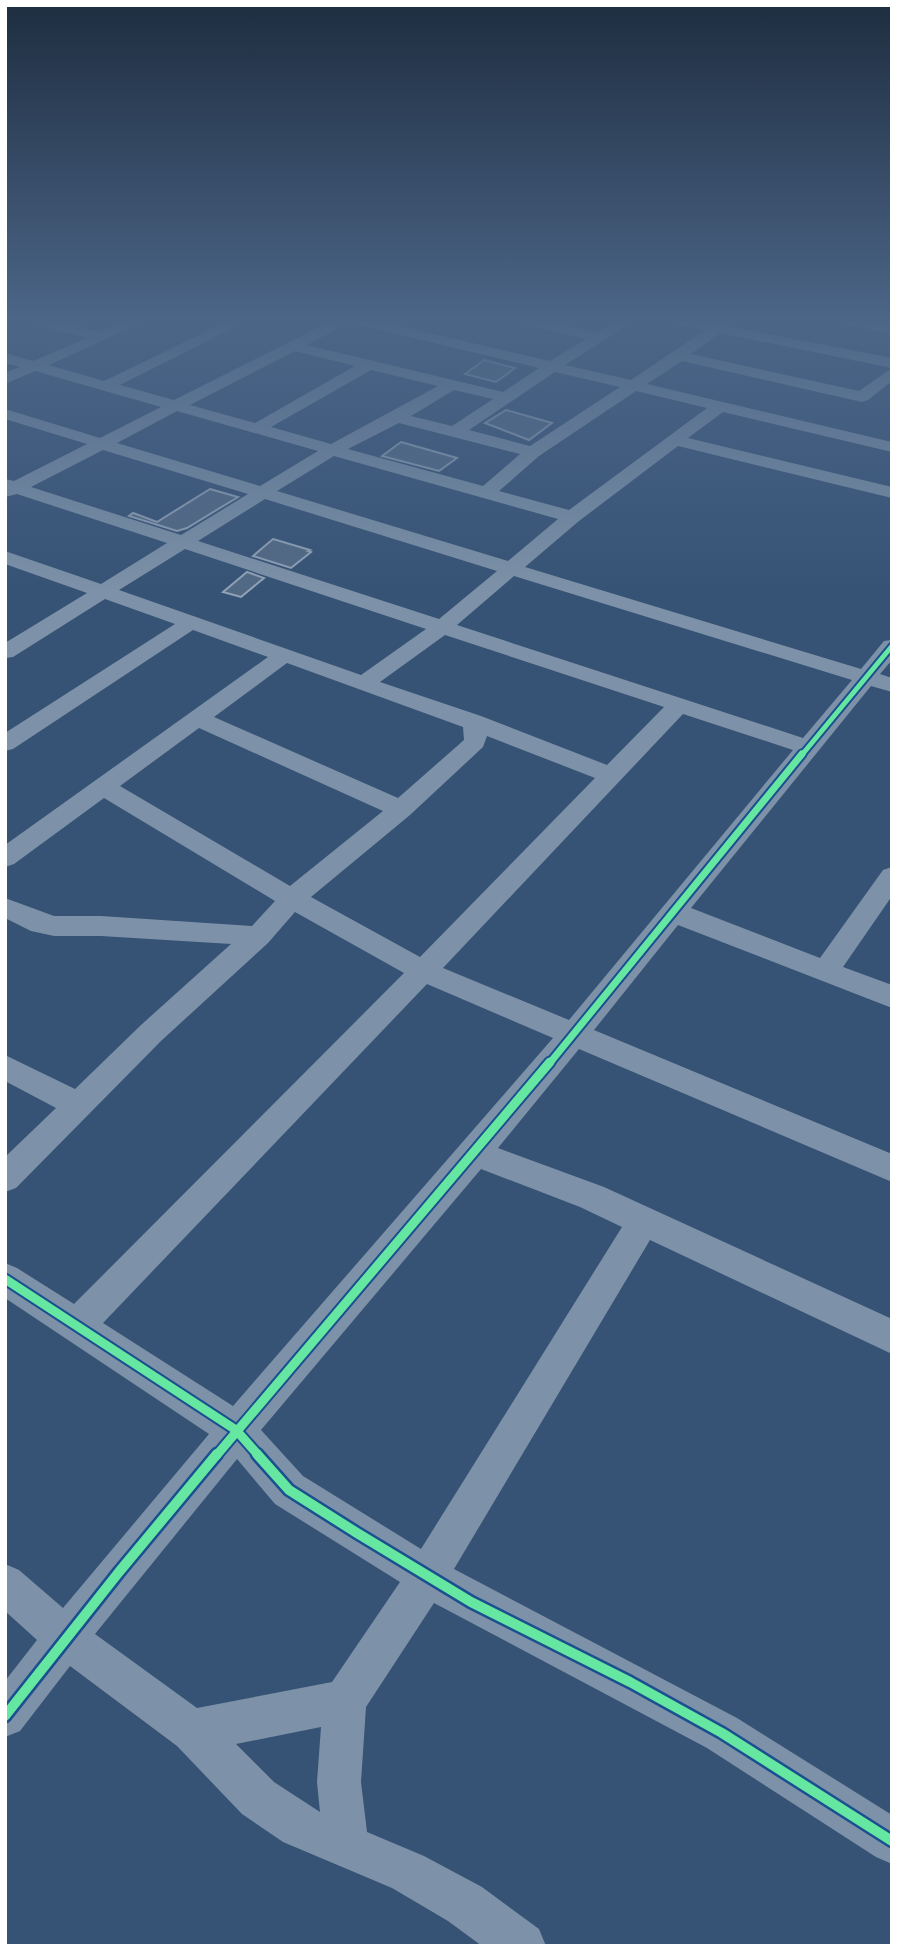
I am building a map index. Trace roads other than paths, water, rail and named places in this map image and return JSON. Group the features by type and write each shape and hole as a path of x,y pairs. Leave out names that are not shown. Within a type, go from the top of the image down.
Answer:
{"street":[{"path":"9,488 166,411"},
{"path":"194,411 572,517"},
{"path":"256,429 287,411"},
{"path":"5,652 330,451 407,411"},
{"path":"455,432 487,411"},
{"path":"485,494 533,452 595,411"},
{"path":"366,682 441,628 572,517 713,411"},
{"path":"741,411 892,447"},
{"path":"5,414 892,685"},
{"path":"397,417 533,452"},
{"path":"674,440 892,493"},
{"path":"9,488 184,542 808,747"},
{"path":"8,561 366,682 611,775"},
{"path":"5,744 190,623"},
{"path":"5,1716 65,1637 236,1430 474,1153 892,646"},
{"path":"5,858 283,656"},
{"path":"78,1324 259,1143 421,970 679,705"},
{"path":"197,719 401,809"},
{"path":"5,1178 151,1032 258,936 293,898 401,809 475,741 473,721"},
{"path":"103,787 421,970 892,1168"},
{"path":"825,972 892,876"},
{"path":"5,907 54,926 101,926 258,936"},
{"path":"673,912 892,997"},
{"path":"5,1067 78,1105"},
{"path":"474,1153 592,1197 892,1337"},
{"path":"346,1846 340,1782 345,1701 428,1576 463,1514 608,1283 643,1222"},
{"path":"5,1279 78,1324 236,1430 289,1490 471,1602 631,1682 722,1732 892,1840"},
{"path":"5,1584 65,1637 192,1731 258,1798 299,1826 420,1879 465,1904 522,1946"},
{"path":"192,1731 345,1701"}]}
